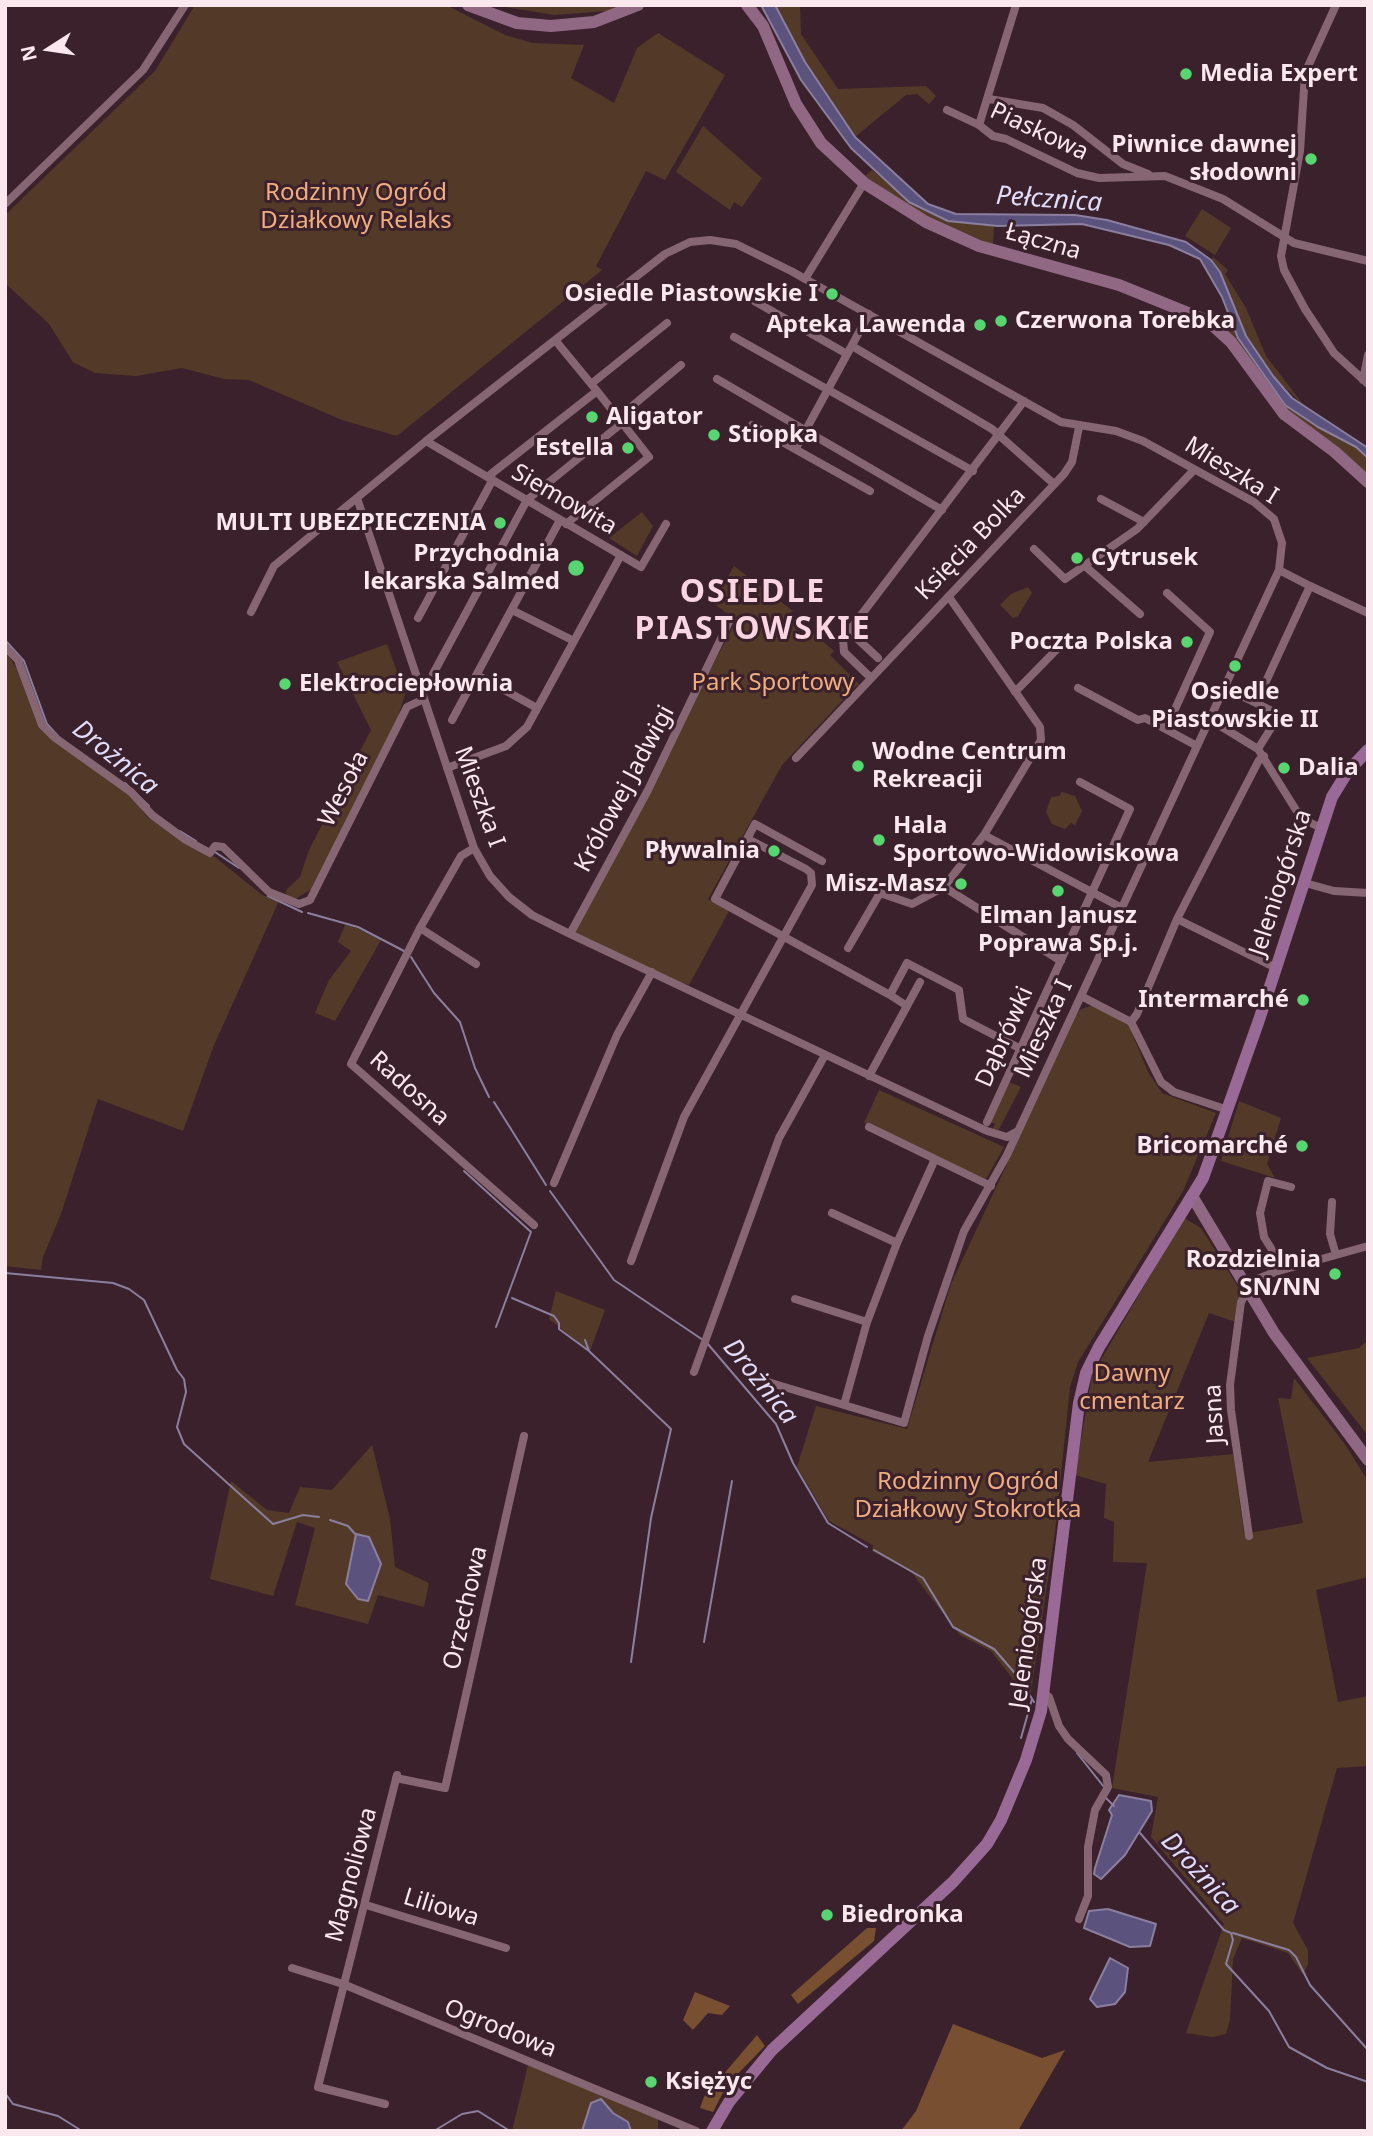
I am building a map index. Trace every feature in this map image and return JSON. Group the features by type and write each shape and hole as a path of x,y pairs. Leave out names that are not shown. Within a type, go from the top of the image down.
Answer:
{"main road":[{"name":"Jeleniogórska","path":"712,2131 729,2102 772,2050 803,2018 953,1882 987,1844 1001,1820 1026,1760 1044,1693 1082,1389 1099,1347 1205,1173 1305,883 1321,828 1340,782 1368,750"}],"street":[{"path":"5,204 144,70 186,5"},
{"path":"468,5 517,23 551,26 594,22 638,5"},
{"name":"Łączna","path":"747,5 764,26 796,104 821,143 864,183 926,222 979,246 1119,285 1208,321 1231,342 1284,414 1336,453 1368,482"},
{"path":"979,125 1016,5"},
{"path":"1336,5 1305,73 1300,151 1281,263 1305,309 1334,352 1365,382"},
{"name":"Piaskowa","path":"989,99 1043,108 1073,125 1123,164 1149,174"},
{"name":"Piaskowa","path":"947,110 979,125 993,136 1006,139 1077,173 1099,178 1149,174"},
{"path":"1118,177 1123,170 1123,164"},
{"path":"1149,174 1184,182 1223,199 1285,238 1368,261"},
{"path":"804,279 864,183"},
{"name":"Mieszka I","path":"251,612 274,566 426,441 665,254 690,242 710,240 736,244 804,279 1061,422 1128,434 1254,502 1273,519 1282,543 1279,570 1017,1132 1007,1137 999,1137 570,934 533,915 509,897 490,877 474,848 357,498"},
{"path":"735,290 849,350 1000,436 1054,484"},
{"path":"796,448 869,314"},
{"path":"418,618 492,481 494,470 667,323"},
{"path":"734,337 972,471"},
{"path":"452,720 563,522 649,457 555,340"},
{"path":"1365,382 1368,355"},
{"path":"433,674 527,500 681,365"},
{"path":"717,379 942,510"},
{"path":"871,678 844,652 841,643 1024,401"},
{"path":"752,425 870,491"},
{"name":"Księcia Bolka","path":"796,758 1054,484 1072,462 1079,427"},
{"name":"Siemowita","path":"426,441 641,567 666,524"},
{"path":"1034,549 1065,579 1144,522 1194,470"},
{"path":"1101,499 1144,522"},
{"path":"447,768 506,746 527,727 621,555"},
{"path":"1085,566 1140,614"},
{"path":"1279,570 1368,613"},
{"path":"1256,703 1310,586"},
{"path":"1166,729 1210,632 1167,593"},
{"path":"848,948 880,893 912,904 944,887 984,835 1041,740 1040,727 948,597"},
{"path":"512,610 573,641"},
{"name":"Królowej Jadwigi","path":"570,934 648,790 729,622"},
{"path":"849,631 878,658"},
{"path":"1015,692 1064,642"},
{"name":"Wesoła","path":"5,646 18,660 42,725 54,737 131,792 152,815 186,840 210,853 215,846 223,847 268,892 289,902 305,904 407,707 424,699"},
{"path":"477,675 537,708"},
{"path":"1079,688 1138,720 1145,718 1197,746"},
{"path":"1235,693 1272,711 1276,720 1258,748"},
{"path":"1209,719 1258,748 1296,810 1307,821 1321,828"},
{"path":"1131,1022 1177,919 1259,760 1264,757"},
{"name":"Dąbrówki","path":"987,1122 1130,809 1080,782"},
{"path":"822,861 755,824 715,900 907,1006"},
{"path":"984,835 1122,908"},
{"path":"631,1261 684,1117 812,885 811,873 748,839"},
{"name":"Radosna","path":"474,848 461,856 419,928 351,1064 534,1225"},
{"path":"1305,883 1334,891 1368,893"},
{"path":"944,887 1061,961"},
{"path":"1177,919 1276,968"},
{"path":"419,928 475,964"},
{"path":"890,995 907,963 959,990 963,1019 1021,1049"},
{"path":"554,1183 617,1035 652,972"},
{"path":"869,1076 920,982"},
{"path":"1081,996 1131,1022 1161,1082 1174,1092 1228,1110"},
{"path":"694,1372 779,1138 825,1055"},
{"path":"869,1127 991,1186"},
{"path":"762,1375 768,1382 904,1423 928,1336 964,1231 991,1186 1017,1132"},
{"path":"844,1405 867,1322 897,1242 935,1160"},
{"path":"1284,1269 1264,1237 1260,1213 1268,1181 1291,1187"},
{"path":"1192,1196 1292,1359 1368,1460"},
{"path":"1332,1202 1330,1234 1336,1255"},
{"path":"832,1213 897,1242"},
{"path":"1179,1217 1192,1213 1207,1219"},
{"path":"1246,1287 1284,1269 1368,1246"},
{"name":"Jasna","path":"1246,1287 1241,1302 1230,1385 1230,1410 1249,1536"},
{"path":"795,1299 867,1322"},
{"name":"Orzechowa","path":"397,1776 445,1788 524,1436"},
{"path":"1044,1693 1049,1697 1059,1726 1068,1739 1106,1776 1108,1787 1095,1810 1088,1847 1088,1896 1079,1919"},
{"name":"Magnoliowa","path":"385,2104 318,2087 397,1776"},
{"name":"Liliowa","path":"366,1905 506,1948"},
{"name":"Ogrodowa","path":"292,1968 343,1984 694,2130"}],"green space":[{"name":"Rodzinny Ogród Działkowy Relaks","path":"195,5 446,5 505,35 533,43 584,45 571,78 614,103 637,48 658,33 725,75 665,180 646,171 596,266 602,270 397,436 342,420 249,380 224,379 182,368 136,376 95,373 73,362 49,324 5,283 5,215 155,71"},
{"path":"493,5 622,5 608,11 554,15"},
{"path":"775,5 800,5 801,34 838,89 926,86 936,96 929,104 917,94 906,95 855,137 805,62"},
{"path":"703,126 762,178 742,207 734,202 730,210 676,172"},
{"path":"872,170 909,202 948,221 994,226 993,245 926,217 906,205 865,176"},
{"path":"1202,209 1231,228 1215,255 1185,236"},
{"path":"1213,257 1228,270 1225,274 1246,308 1266,356 1305,407 1273,376 1246,336 1220,272 1211,260"},
{"path":"1230,322 1269,384 1295,412 1357,447 1368,458 1368,475 1292,417 1223,327"},
{"path":"642,512 653,526 637,556 609,538"},
{"name":"Park Sportowy","path":"734,566 793,611 790,613 834,651 830,655 860,685 856,686 782,765 708,899 729,911 689,985 652,972 570,934 733,627 732,617 713,603"},
{"path":"1028,587 1032,593 1018,616 1013,618 1000,605 1011,594"},
{"path":"387,644 405,694 393,733 312,889 295,899 285,895 287,889 300,877 309,850 371,730 337,662"},
{"path":"5,651 20,673 39,727 131,796 147,817 203,853 215,857 262,895 279,901 214,1045 183,1131 98,1099 62,1211 43,1257 41,1270 5,1266"},
{"path":"1062,792 1075,796 1082,811 1075,825 1071,823 1065,829 1052,824 1046,812 1051,797 1059,796"},
{"path":"346,923 381,940 335,1021 315,1013 329,980 351,951 338,942"},
{"name":"Rodzinny Ogród Działkowy Stokrotka","path":"1093,1005 1129,1026 1148,1072 1162,1093 1216,1113 1183,1191 1078,1362 1070,1387 1055,1532 1031,1692 1027,1697 991,1651 960,1635 912,1573 872,1551 873,1545 829,1521 797,1467 816,1406 907,1429 951,1284 1079,1010"},
{"path":"1009,1082 1021,1087 997,1133 989,1127 993,1128 995,1124 991,1122"},
{"path":"879,1090 1004,1147 986,1179 864,1123"},
{"path":"1239,1101 1281,1118 1267,1164 1275,1178 1221,1161"},
{"name":"Dawny cmentarz","path":"1184,1218 1201,1228 1242,1293 1237,1300 1236,1322 1209,1313 1148,1462 1233,1454 1244,1534 1303,1523 1278,1398 1291,1399 1294,1378 1344,1443 1368,1481 1368,1577 1316,1590 1338,1702 1368,1696 1368,1766 1337,1768 1293,1923 1308,1950 1308,1964 1303,1975 1288,1953 1242,1938 1233,1959 1230,2020 1226,2034 1212,2037 1186,2033 1224,1924 1151,1837 1158,1797 1112,1788 1147,1563 1113,1562 1114,1522 1104,1518 1106,1484 1075,1475 1092,1375"},
{"path":"556,1291 605,1310 590,1351 549,1319"},
{"path":"1368,1340 1366,1433 1307,1358 1359,1348"},
{"path":"372,1445 390,1519 395,1567 429,1583 424,1607 378,1595 368,1624 295,1605 315,1528 297,1522 273,1596 210,1579 231,1481 267,1510 289,1513 300,1487 332,1490"},
{"path":"528,2065 658,2119 658,2131 512,2131"}],"shaded area":[{"path":"761,5 775,5 805,62 855,137 928,204 956,214 1075,215 1107,220 1186,242 1211,260 1220,272 1246,336 1273,376 1292,398 1368,448 1368,458 1356,447 1318,427 1285,405 1238,338 1222,297 1200,259 1169,245 1082,224 998,226 948,221 909,202 851,148 801,80"},
{"path":"356,1534 369,1537 381,1564 368,1601 358,1599 346,1584"},
{"path":"1119,1795 1151,1801 1152,1811 1125,1855 1101,1879 1094,1874 1095,1868 1112,1815 1109,1810"},
{"path":"1108,1909 1156,1924 1150,1946 1130,1947 1084,1928 1089,1911"},
{"path":"867,1928 876,1928 874,1941 798,2004 791,1995"},
{"path":"1110,1958 1128,1968 1125,1992 1115,2004 1097,2007 1090,1999"},
{"path":"695,1992 730,2006 722,2015 708,2013 693,2030 683,2020"},
{"path":"953,2024 1042,2058 1065,2050 1018,2131 901,2131 916,2111"},
{"path":"757,2035 765,2046 727,2085 713,2112 700,2108 704,2097"},
{"path":"601,2099 613,2113 628,2122 631,2131 582,2131 591,2103"}],"waterway":[{"name":"Drożnica","path":"5,640 24,661 47,724 58,736"},
{"name":"Drożnica","path":"125,783 149,806"},
{"name":"Drożnica","path":"180,831 196,841"},
{"name":"Drożnica","path":"215,852 239,868"},
{"name":"Drożnica","path":"268,896 302,912"},
{"name":"Drożnica","path":"308,913 358,927 404,951"},
{"name":"Drożnica","path":"411,957 434,993 460,1022 475,1068 489,1097"},
{"name":"Drożnica","path":"494,1102 546,1185"},
{"path":"464,1171 531,1232 496,1327"},
{"name":"Drożnica","path":"550,1191 614,1280 703,1340"},
{"path":"5,1273 113,1283 129,1289 144,1300 177,1370 184,1379 186,1392 177,1427 184,1444 273,1524 303,1515 319,1517"},
{"path":"512,1298 554,1316 559,1323 559,1329 589,1351"},
{"path":"585,1340 589,1351 671,1429 651,1518 631,1662"},
{"name":"Drożnica","path":"707,1343 776,1424 793,1463 828,1523 867,1547"},
{"path":"704,1642 732,1481"},
{"path":"330,1520 348,1526 356,1535"},
{"name":"Drożnica","path":"874,1550 923,1578 953,1627 994,1649 1020,1679 1034,1702"},
{"path":"1021,1738 1032,1699"},
{"name":"Drożnica","path":"1077,1753 1104,1787"},
{"name":"Drożnica","path":"1106,1798 1114,1806"},
{"name":"Drożnica","path":"1140,1833 1224,1930 1231,1933 1233,1940 1226,1964 1269,2011 1289,2047 1327,2068 1368,2082"},
{"path":"1233,1933 1289,1950 1296,1957 1310,1985 1368,2050"},
{"path":"5,2093 13,2104 58,2116 82,2131"},
{"path":"434,2131 462,2114 478,2111 510,2131"}],"place":[{"name":"Media Expert","path":"1186,74"},
{"name":"Piwnice dawnej słodowni","path":"1311,159"},
{"name":"Osiedle Piastowskie I","path":"832,294"},
{"name":"Czerwona Torebka","path":"1001,321"},
{"name":"Apteka Lawenda","path":"980,325"},
{"name":"Aligator","path":"592,417"},
{"name":"Stiopka","path":"714,435"},
{"name":"Estella","path":"628,448"},
{"name":"MULTI UBEZPIECZENIA","path":"500,523"},
{"name":"Cytrusek","path":"1077,558"},
{"name":"Przychodnia lekarska Salmed","path":"576,568"},
{"name":"Poczta Polska","path":"1187,642"},
{"name":"Osiedle Piastowskie II","path":"1235,666"},
{"name":"Elektrociepłownia","path":"285,684"},
{"name":"Wodne Centrum Rekreacji","path":"858,766"},
{"name":"Dalia","path":"1284,768"},
{"name":"Hala Sportowo-Widowiskowa","path":"879,840"},
{"name":"Pływalnia","path":"774,851"},
{"name":"Misz-Masz","path":"961,884"},
{"name":"Elman Janusz Poprawa Sp.j.","path":"1058,891"},
{"name":"Intermarché","path":"1303,1000"},
{"name":"Bricomarché","path":"1302,1146"},
{"name":"Rozdzielnia SN/NN","path":"1335,1274"},
{"name":"Biedronka","path":"827,1915"},
{"name":"Księżyc","path":"651,2082"}],"district":[{"name":"OSIEDLE PIASTOWSKIE","path":"753,612"}],"water label":[{"name":"Pełcznica","path":"1049,200"}]}
